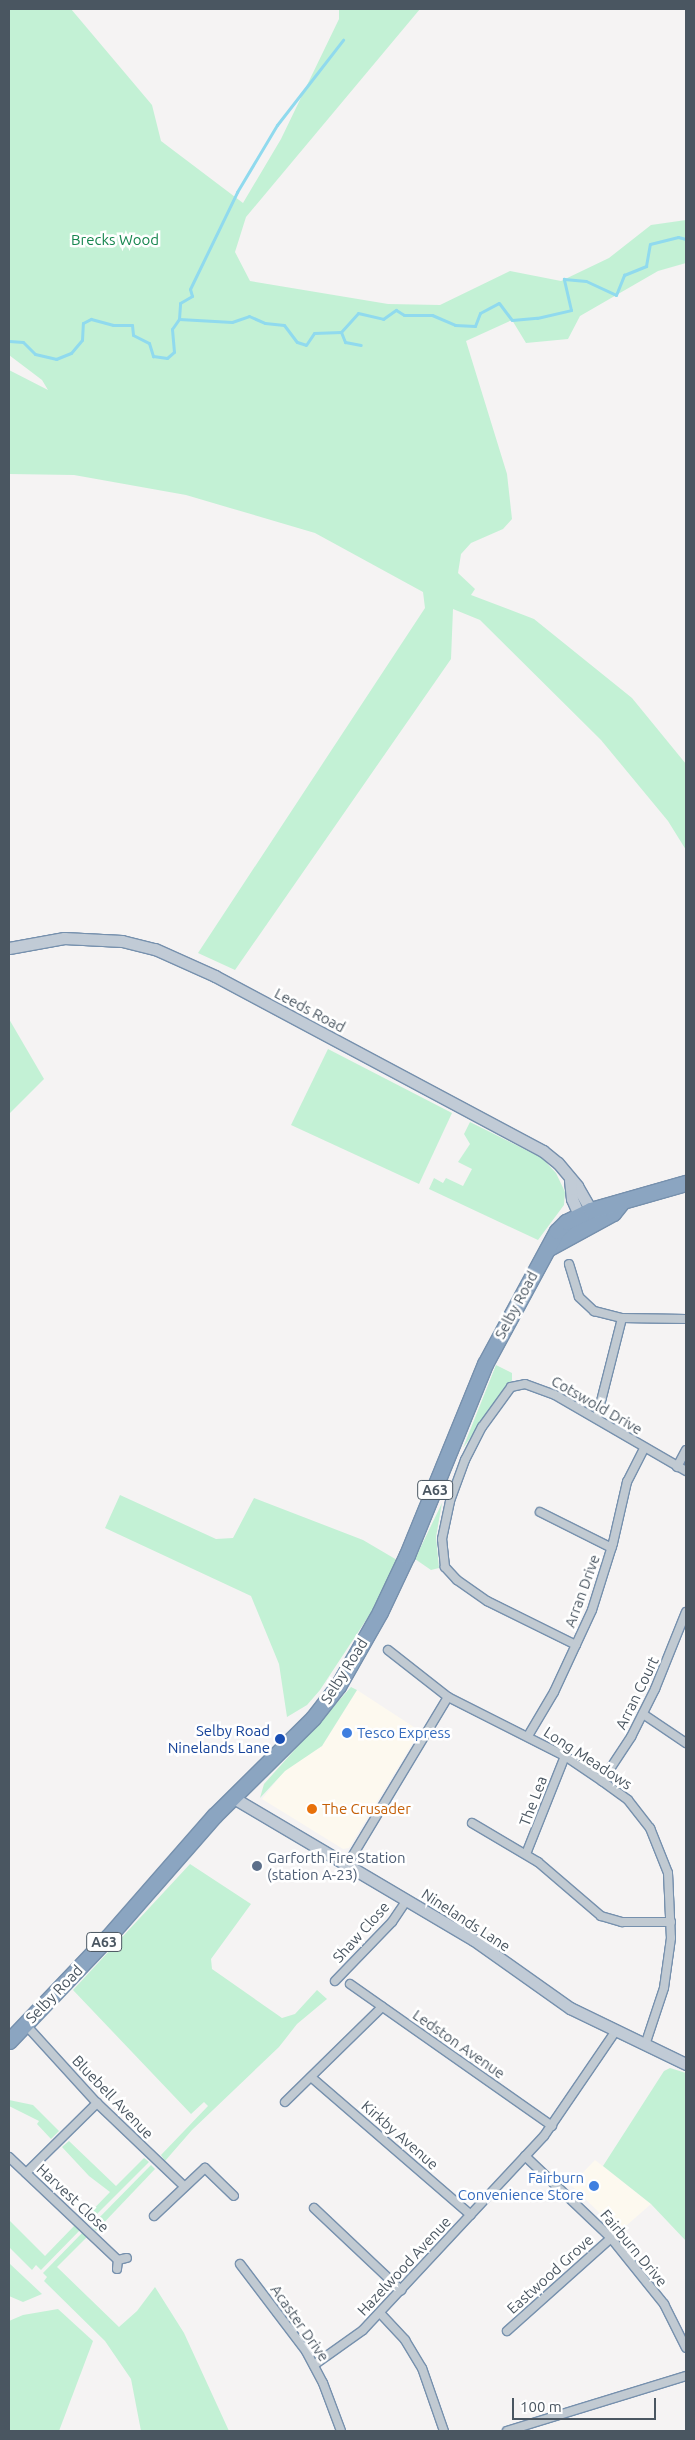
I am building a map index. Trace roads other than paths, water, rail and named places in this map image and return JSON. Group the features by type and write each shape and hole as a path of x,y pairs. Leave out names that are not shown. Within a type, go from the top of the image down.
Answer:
{"highway":[{"name":"Selby Road","path":"9,2041 108,1938 232,1798 323,1706 348,1670 407,1555 485,1364 528,1281 562,1226 613,1213 621,1203 686,1183"}],"main road":[{"name":"Leeds Road","path":"9,948 64,938 122,941 171,956 215,976 538,1148 558,1163 570,1180 571,1195 588,1218"},
{"name":"Ninelands Lane","path":"232,1798 474,1940 551,1997 615,2032 686,2064"}],"street":[{"path":"569,1264 579,1296 588,1308 600,1314 622,1318 686,1319"},
{"path":"596,1418 622,1318"},
{"name":"Cotswold Drive","path":"576,1645 504,1611 457,1580 444,1567 442,1539 450,1501 465,1460 482,1427 511,1386 520,1383 541,1388 686,1471"},
{"name":"Arran Drive","path":"528,1736 576,1645 612,1548 627,1482 644,1448"},
{"path":"677,1466 686,1450"},
{"path":"540,1512 612,1548"},
{"name":"Arran Court","path":"602,1781 643,1714 682,1635 686,1612"},
{"name":"Long Meadows","path":"388,1650 448,1697 565,1756 602,1781 636,1809 656,1839 668,1872 671,1922 668,1972 645,2045"},
{"path":"347,1865 448,1697"},
{"path":"643,1714 686,1743"},
{"name":"The Lea","path":"526,1854 565,1756"},
{"path":"472,1823 526,1854 601,1916 622,1922 671,1922"},
{"name":"Shaw Close","path":"335,1981 392,1922 407,1900"},
{"name":"Ledston Avenue","path":"350,1984 552,2126"},
{"path":"285,2102 382,2007"},
{"name":"Bluebell Avenue","path":"25,2024 97,2103 184,2186"},
{"name":"Hazelwood Avenue","path":"314,2365 353,2339 526,2156 552,2126 615,2032"},
{"name":"Kirkby Avenue","path":"311,2077 471,2215"},
{"path":"26,2173 97,2103"},
{"name":"Harvest Close","path":"9,2156 118,2260"},
{"name":"Fairburn Drive","path":"526,2156 611,2238 664,2304 686,2348"},
{"path":"154,2216 205,2168 234,2196"},
{"path":"314,2208 401,2290"},
{"name":"Eastwood Grove","path":"507,2331 611,2238"},
{"path":"117,2268 118,2260 127,2258"},
{"name":"Acaster Drive","path":"240,2264 314,2365 341,2431"},
{"path":"380,2312 405,2340 422,2368 444,2431"},
{"path":"507,2431 686,2376"}],"waterway":[{"path":"179,319 180,303 192,296 190,289 237,192 277,125 343,40"},
{"path":"9,341 23,342 35,354 56,359 71,353 82,340 83,323 91,319 113,325 132,325 133,335 149,343 153,356 167,358 174,352 172,329 179,319 232,322 249,316 265,323 284,325 297,342 306,345 314,333 341,332 358,313 383,319 396,310 404,315 432,315 455,325 475,326 480,313 499,303 512,320 537,318 571,310 564,279 586,281 616,295 624,275 646,266 650,244 678,237 686,239"},
{"path":"341,332 345,342 361,345"}],"place":[{"name":"Tesco Express","path":"347,1733"},
{"name":"Selby Road Ninelands Lane","path":"280,1739"},
{"name":"The Crusader","path":"312,1809"},
{"name":"Garforth Fire Station (station A-23)","path":"257,1866"},
{"name":"Fairburn Convenience Store","path":"594,2186"}],"park label":[{"name":"Brecks Wood","path":"115,240"}]}
